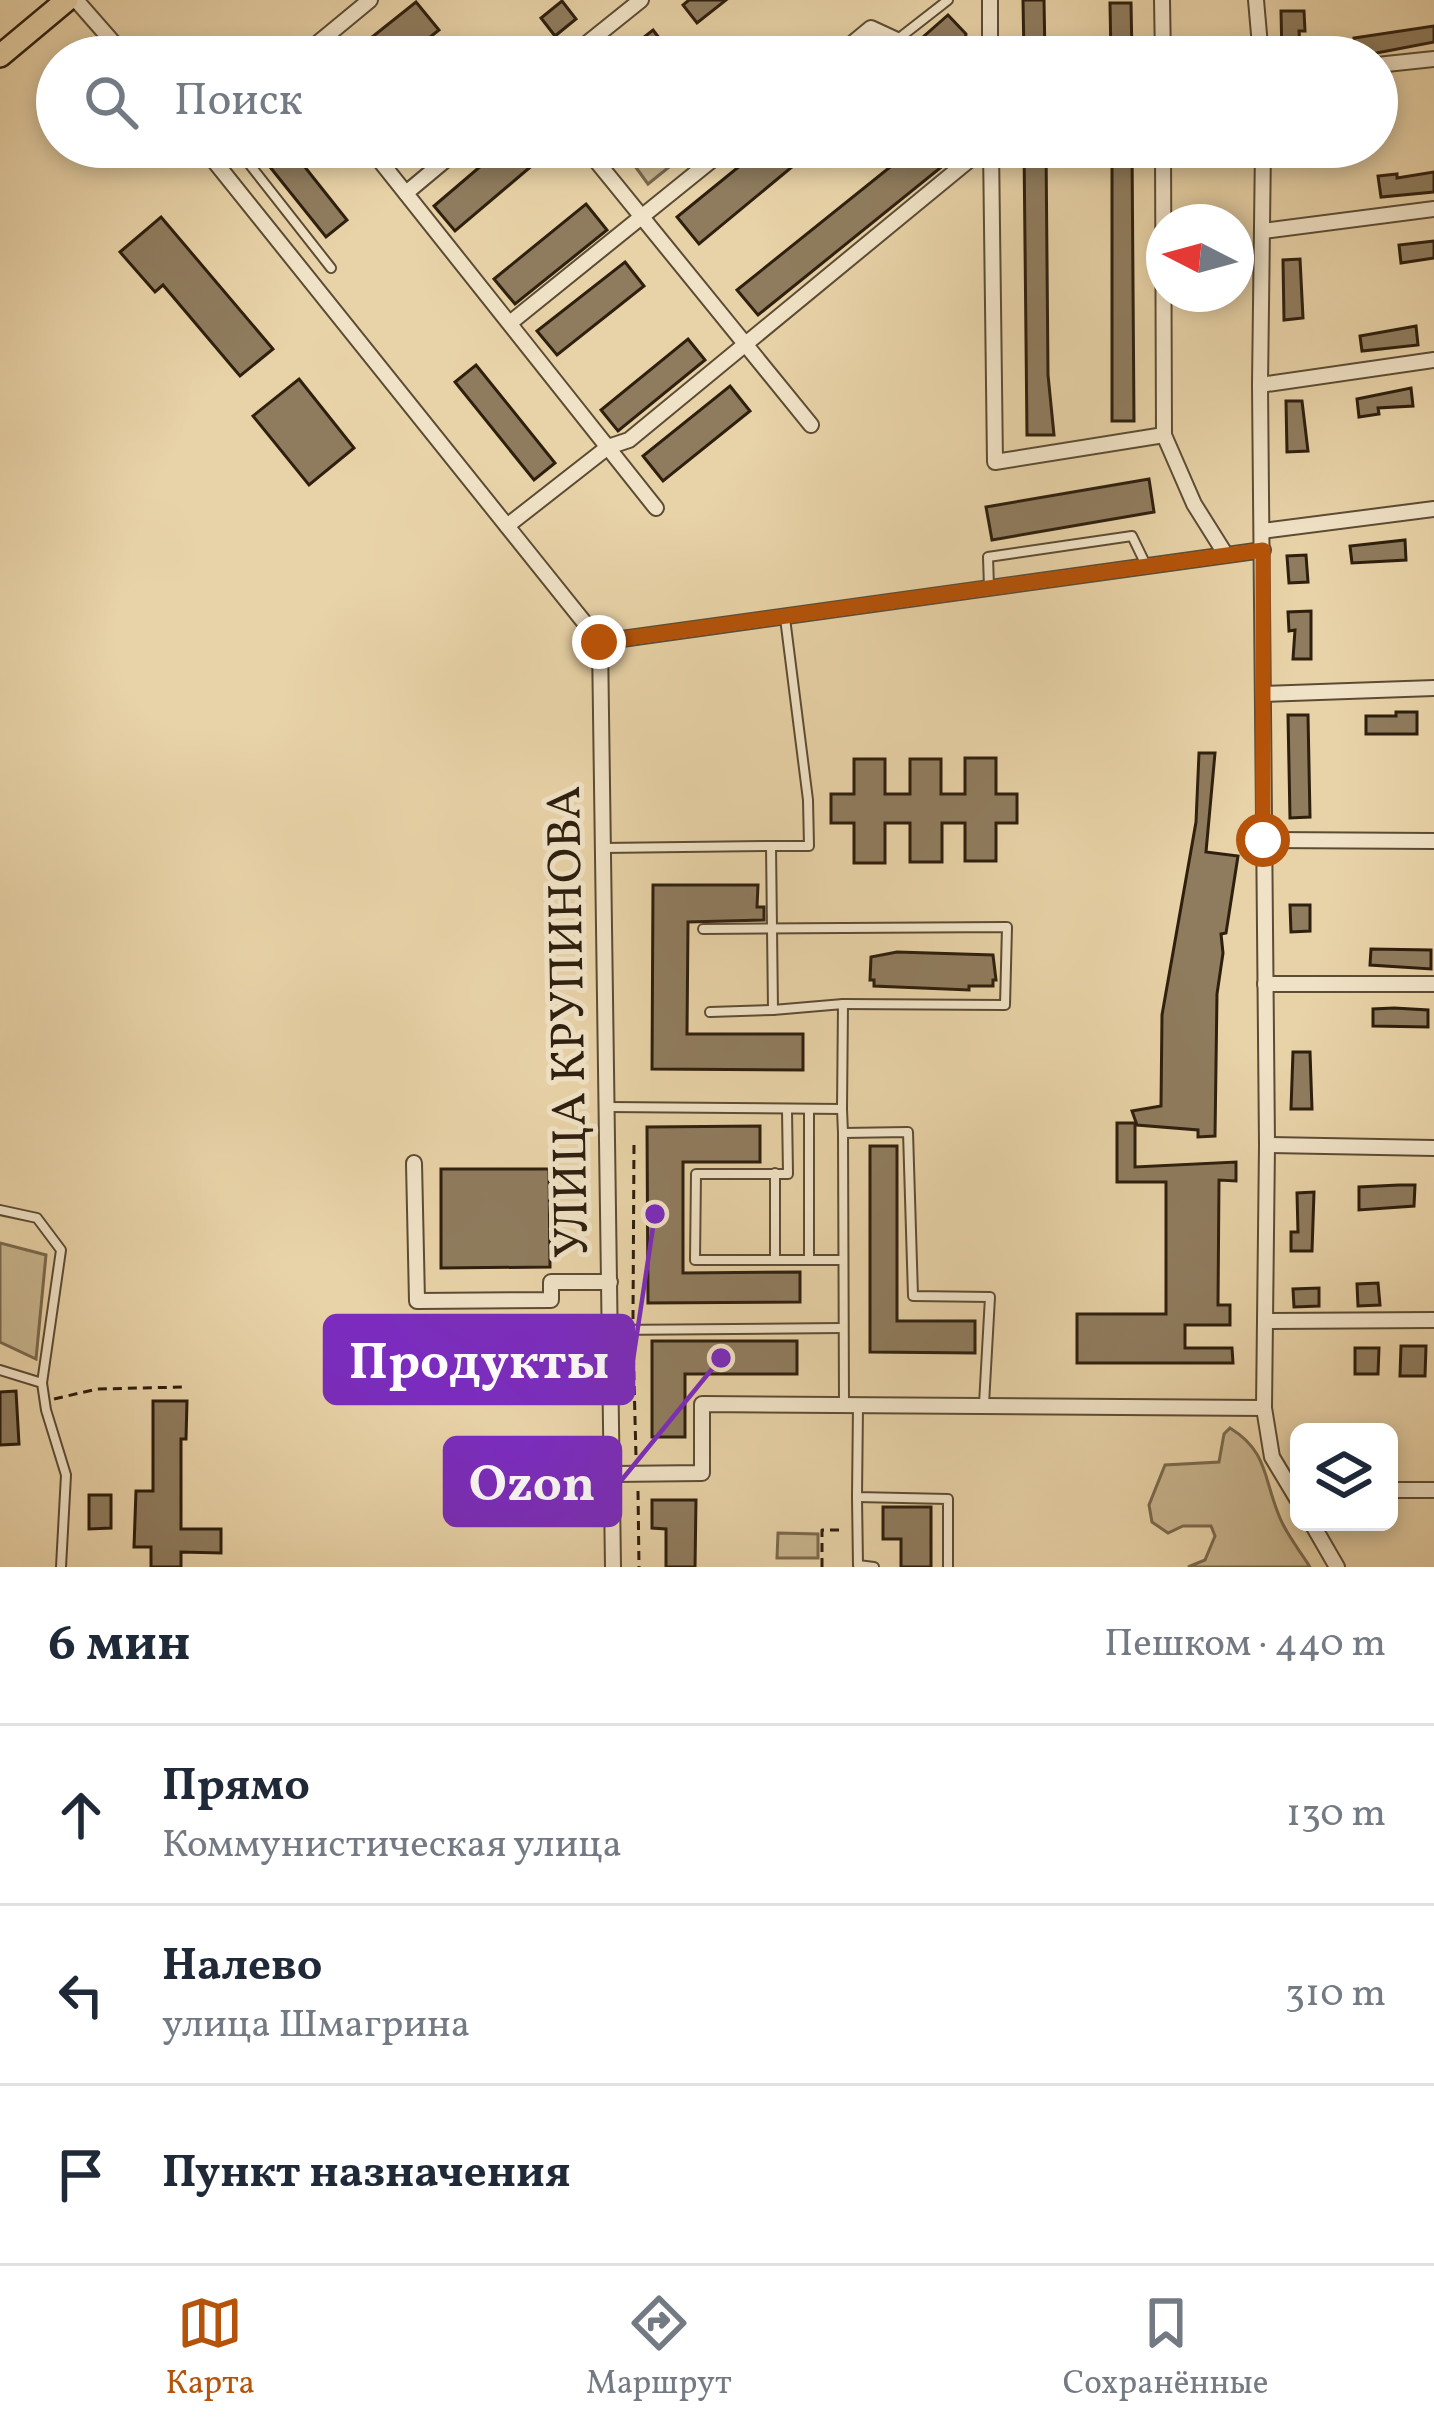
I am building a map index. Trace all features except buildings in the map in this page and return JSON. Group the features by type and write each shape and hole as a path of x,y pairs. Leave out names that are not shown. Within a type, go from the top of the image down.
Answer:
{"main road":[{"path":"0,56 72,0"}],"street":[{"path":"72,0 106,36"},
{"path":"326,36 370,0"},
{"path":"596,36 641,0"},
{"path":"990,0 990,36"},
{"path":"1162,0 1163,36"},
{"path":"1256,0 1259,36"},
{"path":"861,36 871,28 888,36"},
{"path":"1398,62 1434,58"},
{"path":"220,168 599,642 1263,550"},
{"path":"386,168 656,508"},
{"path":"406,193 436,168"},
{"path":"602,168 811,425"},
{"path":"510,323 703,168"},
{"path":"507,526 608,447 629,440 962,168"},
{"path":"988,168 995,462 1164,435"},
{"path":"1163,168 1164,435 1194,504 1226,555"},
{"path":"1263,168 1264,1408 1272,1456 1290,1484"},
{"path":"1263,231 1434,209"},
{"path":"1260,385 1434,360"},
{"path":"1262,531 1434,509"},
{"name":"УЛИЦА КРУПИНОВА","path":"599,642 613,1567"},
{"path":"1263,694 1434,688"},
{"path":"1263,840 1434,841"},
{"path":"1265,984 1434,984"},
{"path":"1267,1144 1434,1148"},
{"path":"414,1162 417,1301 551,1300 550,1282 610,1282"},
{"path":"1265,1321 1434,1320"},
{"path":"614,1474 702,1473 702,1404 1264,1408"},
{"path":"1398,1490 1434,1490"},
{"path":"1316,1531 1337,1567"}],"lane":[{"path":"902,36 948,0"},
{"path":"252,168 331,268"},
{"path":"989,588 988,557 1132,536 1147,566"},
{"path":"602,848 809,846 808,800 784,616"},
{"path":"771,846 772,1010"},
{"path":"703,929 1007,927 1005,1005 843,1004 710,1012"},
{"path":"843,1004 843,1328 857,1497 857,1565 874,1567"},
{"path":"606,1107 842,1108"},
{"path":"788,1110 788,1174 696,1174 695,1259 842,1260"},
{"path":"809,1110 809,1260"},
{"path":"843,1132 908,1132 914,1296 990,1297 984,1404"},
{"path":"775,1173 775,1260"},
{"path":"0,1210 37,1218 61,1250 42,1383 66,1475 62,1567"},
{"path":"611,1330 843,1328"},
{"path":"0,1370 42,1383"},
{"path":"857,1497 948,1499 948,1567"}],"path":[{"path":"634,1142 633,1329 640,1567"},
{"path":"44,1401 98,1389 183,1387"},
{"path":"822,1567 822,1530 857,1531"}],"shaded area":[{"path":"636,168 668,168 648,184"},
{"path":"0,1243 46,1255 36,1359 0,1342"},
{"path":"1230,1428 1258,1457 1283,1524 1310,1567 1188,1567 1205,1560 1215,1536 1211,1526 1183,1526 1168,1533 1152,1522 1149,1505 1165,1465 1219,1462 1224,1434"},
{"path":"778,1533 818,1534 818,1558 777,1558"}],"place":[{"name":"Продукты","path":"655,1214"},
{"name":"Ozon","path":"721,1358"}],"route":[{"path":"599,642 1263,550 1263,840"}]}
